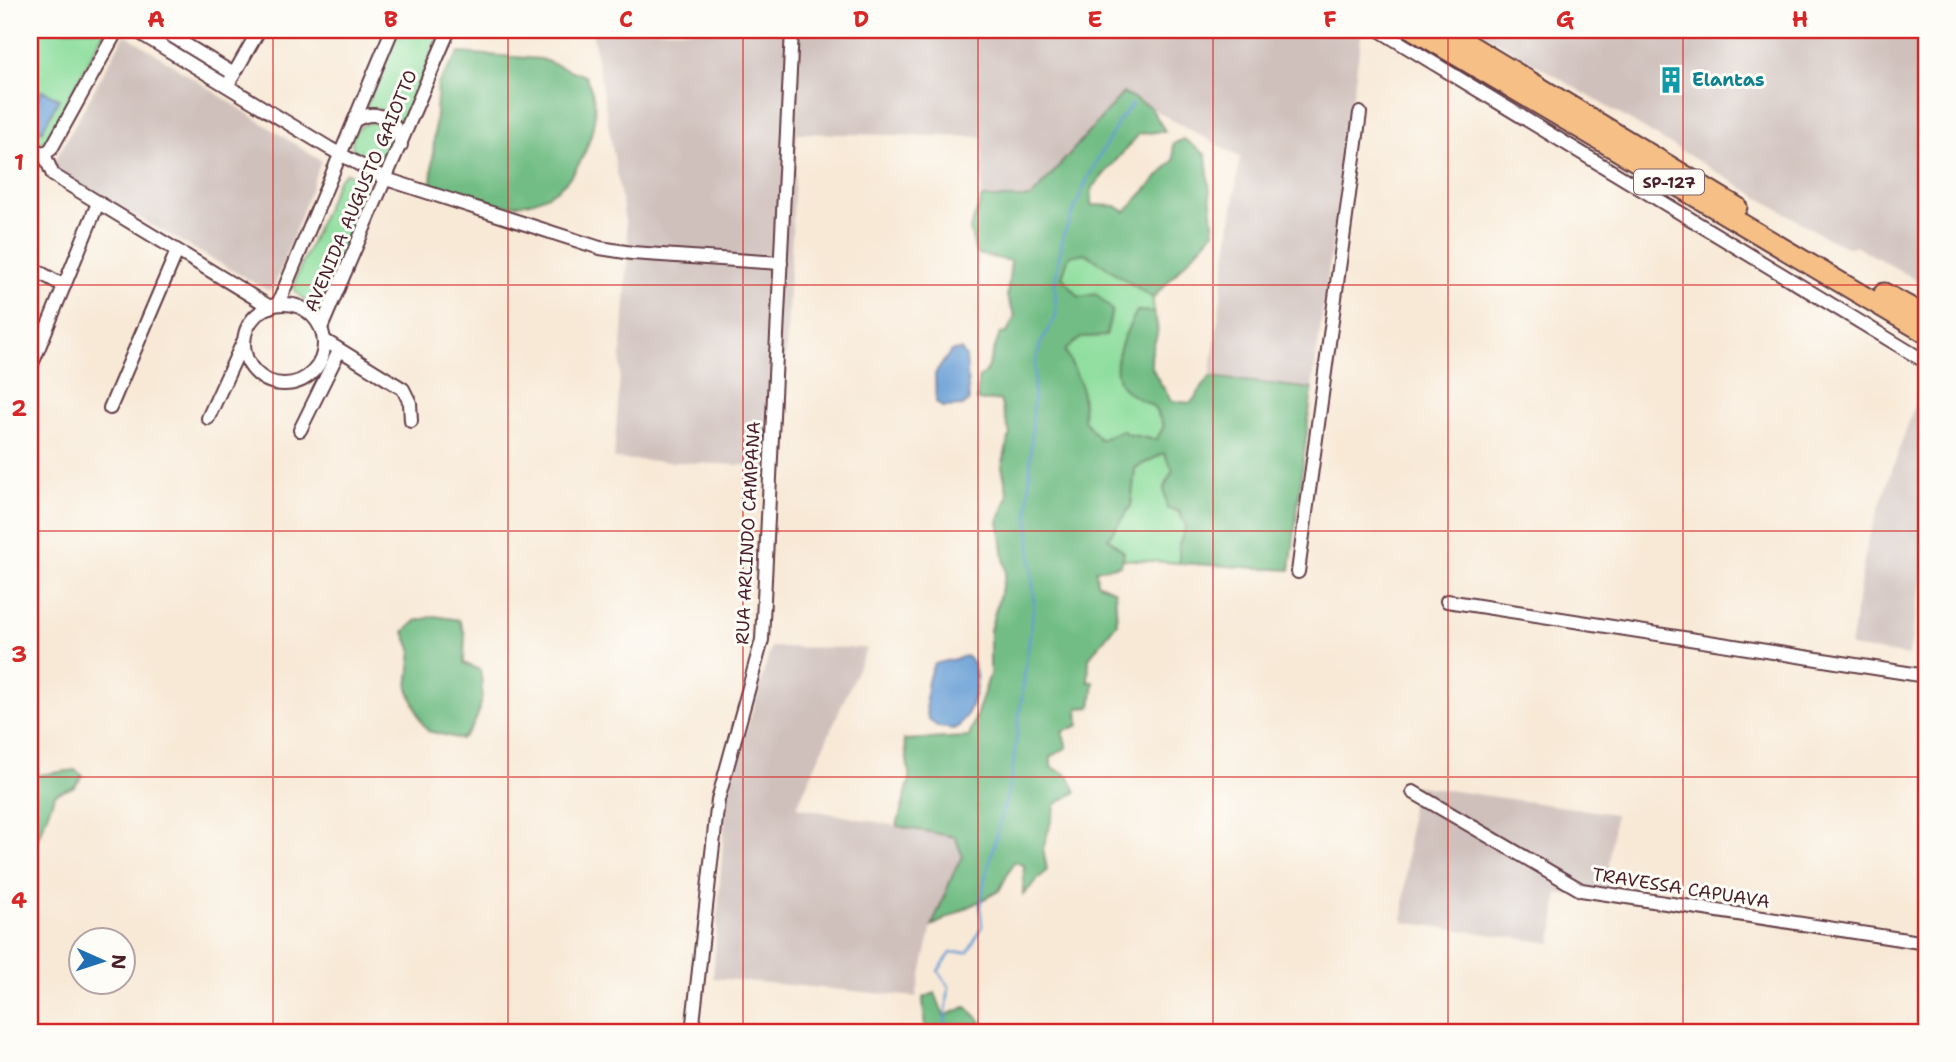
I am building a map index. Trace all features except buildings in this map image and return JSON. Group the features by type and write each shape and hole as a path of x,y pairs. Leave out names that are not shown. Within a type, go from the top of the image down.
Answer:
{"highway":[{"name":"SP-127","path":"1414,30 1926,332"},
{"name":"SP-127","path":"1445,30 1841,271 1926,316"}],"street":[{"path":"44,154 51,149 117,30"},
{"path":"135,30 386,179 600,248 632,253 781,263"},
{"path":"162,30 234,74"},
{"path":"227,86 258,30"},
{"name":"AVENIDA AUGUSTO GAIOTTO","path":"274,306 335,151 354,121 392,30"},
{"name":"AVENIDA AUGUSTO GAIOTTO","path":"322,334 449,30"},
{"name":"RUA ARLINDO CAMPANA","path":"692,1032 718,800 762,640 792,30"},
{"path":"1379,30 1926,362"},
{"path":"1298,572 1360,113"},
{"path":"354,121 365,115 381,116 396,127 401,145"},
{"path":"30,147 44,154 53,175 177,251 274,306 303,309 339,351 403,389 410,403 411,421"},
{"path":"30,369 99,203"},
{"path":"110,408 177,251"},
{"path":"30,267 64,286"},
{"path":"208,418 255,316 274,306"},
{"path":"246,335 246,353 251,365 271,382 284,384 297,382 318,366 322,334"},
{"path":"300,430 339,351"},
{"path":"1447,601 1926,676"},
{"name":"TRAVESSA CAPUAVA","path":"1413,792 1581,890 1926,943"}],"shaded area":[{"path":"592,30 1362,30 1312,389 1210,377 1240,157 1123,93 1030,198 982,198 982,137 797,133 780,467 614,459 629,244"},
{"path":"1478,30 1926,30 1926,285 1856,246 1847,247 1829,239"},
{"path":"125,34 321,161 273,290 267,290 51,168"},
{"path":"1919,392 1926,395 1926,552 1909,656 1850,647 1867,543"},
{"path":"771,647 867,648 797,807 955,837 963,857 956,867 932,926 916,997 713,978 726,799"},
{"path":"1412,785 1615,814 1605,899 1558,893 1552,943 1403,922"}],"green space":[{"path":"30,30 105,30 46,141 39,143 30,138"},
{"path":"399,30 441,30 402,124 383,110 365,109"},
{"path":"459,53 541,59 585,76 595,106 590,138 579,164 564,183 546,196 526,203 504,205 480,202 431,185 438,84"},
{"path":"1123,93 1150,107 1165,131 1139,134 1092,188 1091,205 1116,206 1125,212 1174,160 1173,144 1184,139 1206,155 1214,232 1153,298 1085,253 1069,256 1062,277 1079,297 1096,294 1112,310 1106,336 1082,337 1065,350 1081,385 1084,420 1100,440 1122,430 1127,434 1156,440 1164,426 1153,407 1129,393 1121,385 1117,375 1119,353 1137,311 1153,312 1157,333 1151,365 1171,401 1191,403 1210,377 1312,389 1290,570 1179,563 1179,545 1186,526 1179,511 1167,509 1164,488 1173,470 1164,453 1135,468 1131,506 1108,538 1124,552 1121,565 1096,570 1097,583 1115,591 1117,623 1089,658 1088,682 1094,682 1091,707 1078,708 1079,725 1062,732 1067,747 1051,757 1051,767 1068,775 1076,792 1056,804 1043,849 1047,870 1023,895 1024,865 1014,862 999,891 932,926 956,867 963,857 955,837 897,826 910,779 904,740 969,737 990,674 990,630 1006,573 999,520 1008,496 1002,466 1010,434 1000,400 977,401 978,378 985,374 1000,334 1007,333 1015,316 1007,297 1011,261 976,254 970,229 982,198 1031,198"},
{"path":"372,123 386,129 392,143 386,157 372,163 358,157 352,143 358,129"},
{"path":"346,173 364,179 370,196 327,296 320,303 307,303 294,290 295,280 338,180"},
{"path":"1085,253 1153,298 1153,312 1137,311 1127,392 1151,402 1164,426 1157,440 1127,434 1100,440 1084,420 1081,385 1065,350 1082,337 1079,297 1062,277 1069,255"},
{"path":"1165,452 1173,470 1164,488 1186,526 1179,545 1179,563 1123,559 1124,552 1108,538 1131,506 1135,468"},
{"path":"435,616 459,620 465,634 464,663 480,670 480,708 473,725 461,739 428,731 421,721 408,688 412,651 404,632 416,621"},
{"path":"75,770 83,776 74,787 55,794 30,859 30,776"},
{"path":"935,993 944,1016 966,1007 981,1021 980,1032 925,1032 923,998"}],"water":[{"path":"42,90 59,99 42,131 30,124 30,112"},
{"path":"961,350 966,357 969,400 963,406 942,407 936,402 935,374 951,351"},
{"path":"966,656 976,671 975,693 967,715 955,729 938,727 928,718 926,704 931,670 934,664"}],"waterway":[{"path":"944,1032 949,986 938,971 951,953 968,952 982,926 980,906 985,879 1011,780 1034,602 1028,513 1035,364 1041,342 1056,316 1055,283 1063,236 1088,177 1119,121 1132,104"}],"place":[{"name":"Elantas","path":"1671,80"}]}
